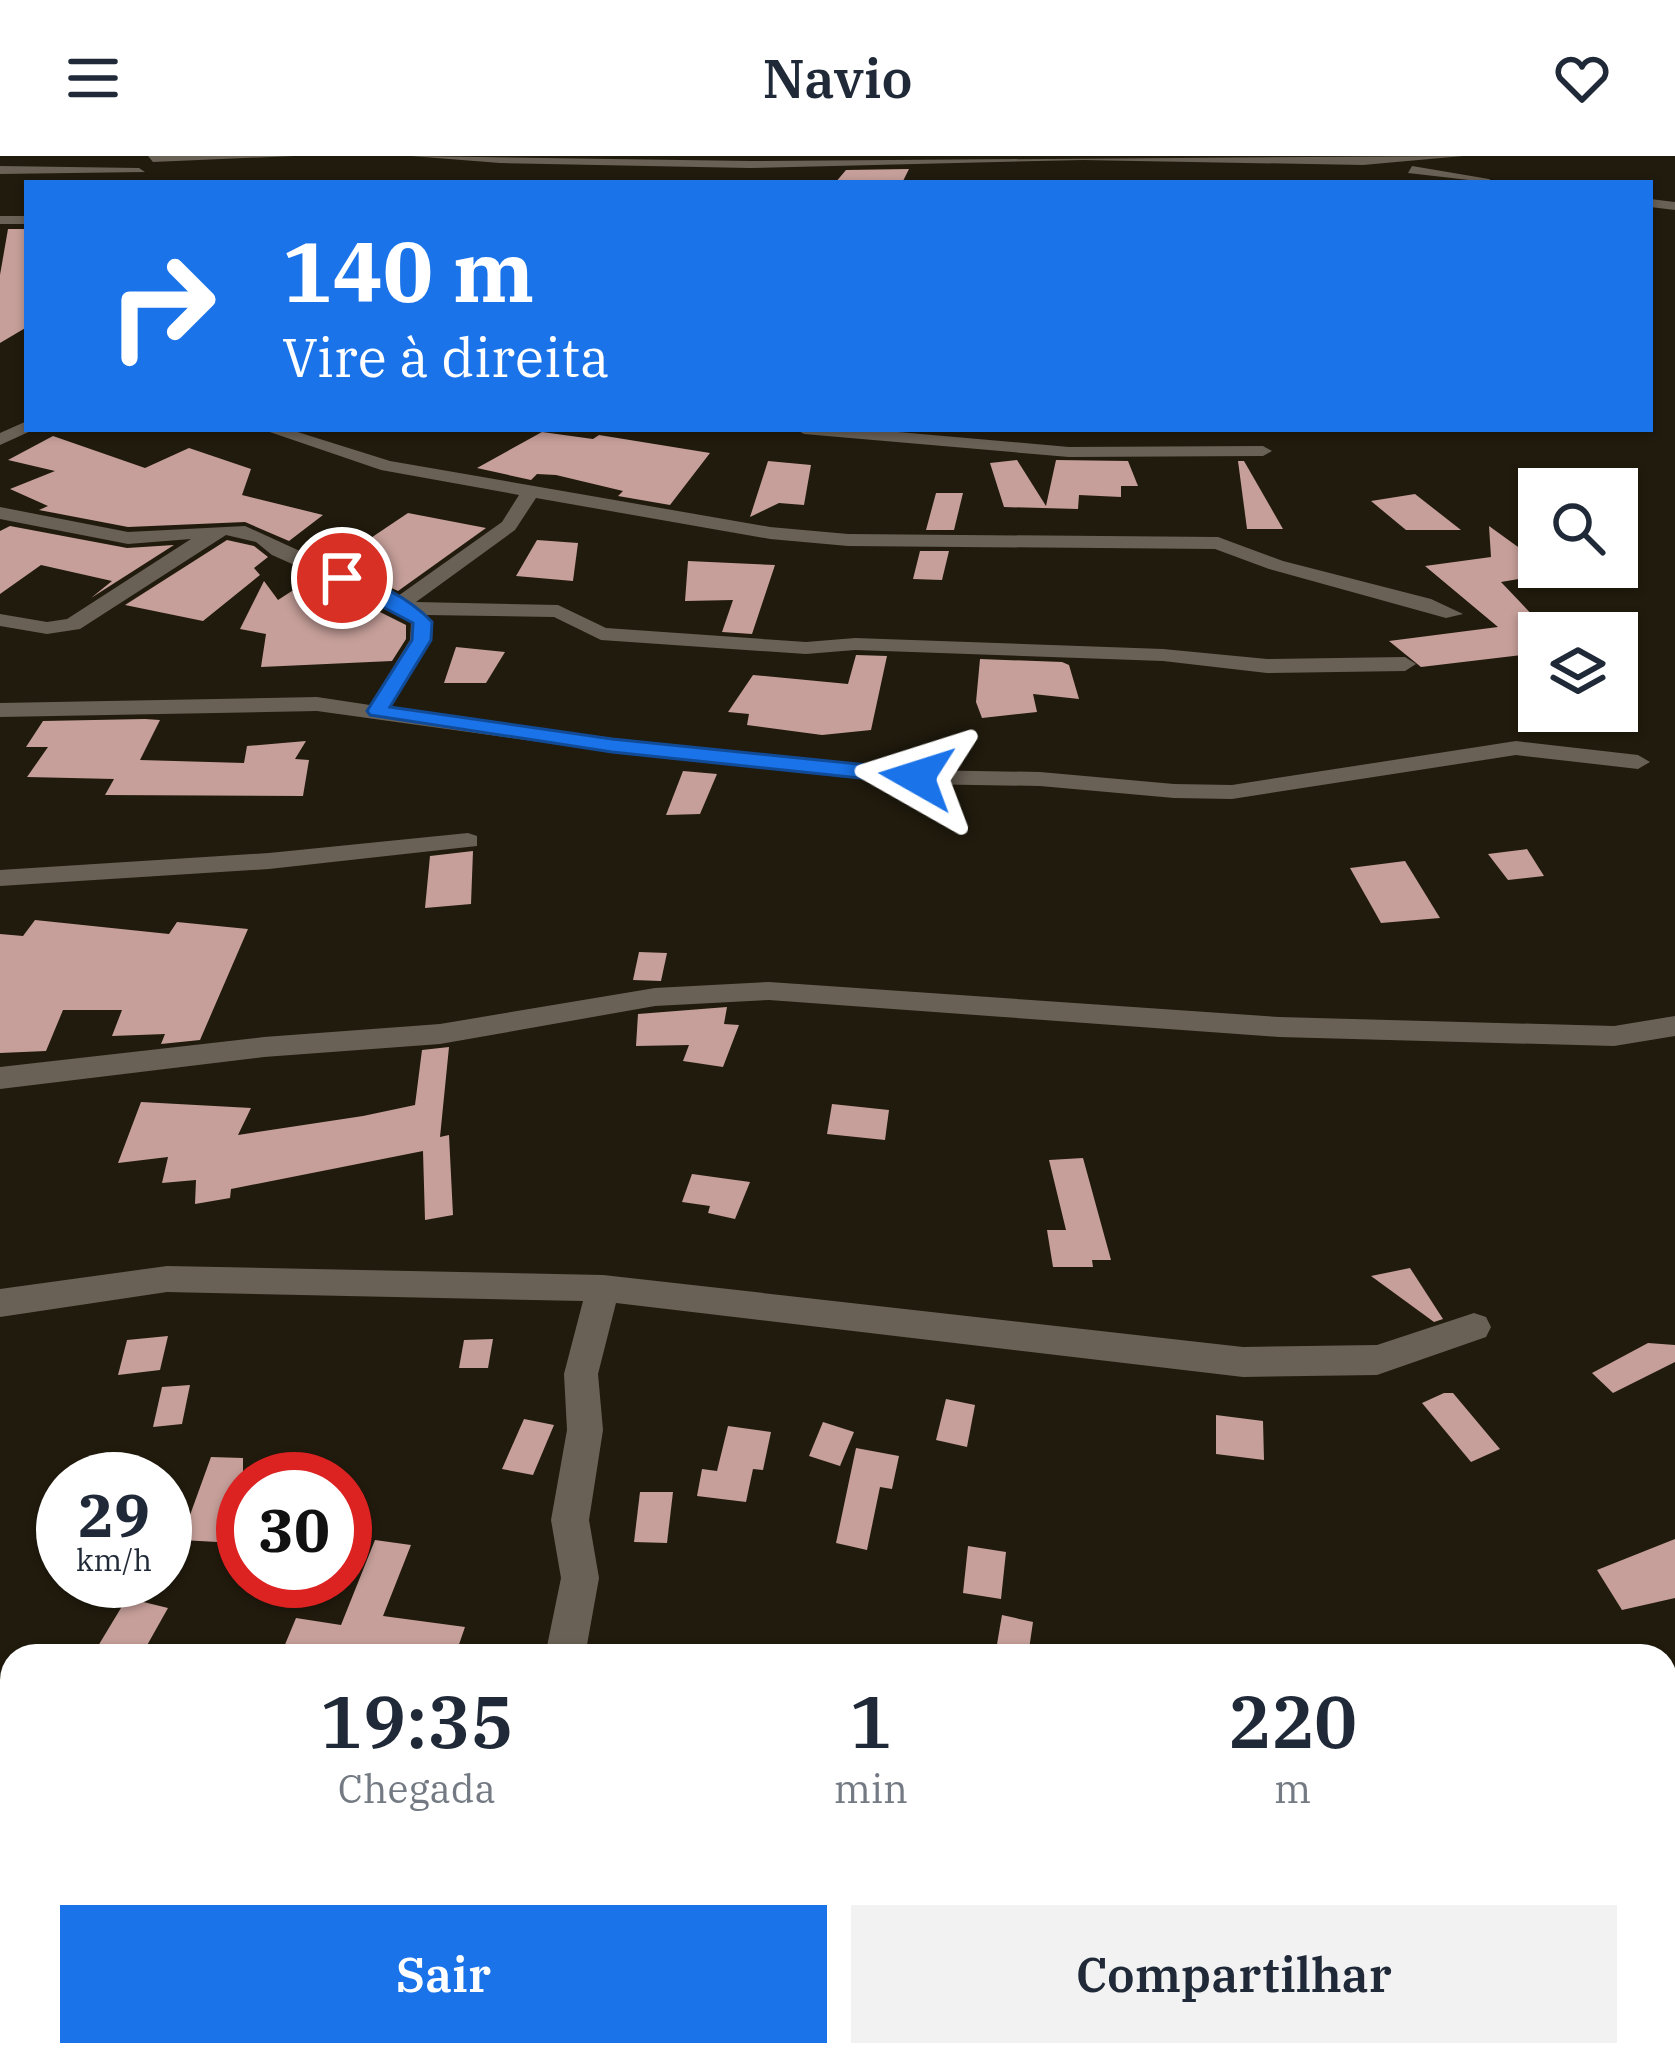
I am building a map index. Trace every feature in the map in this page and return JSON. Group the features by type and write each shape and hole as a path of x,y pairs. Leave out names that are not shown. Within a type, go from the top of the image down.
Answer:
{"street":[{"path":"36,171 49,156"},
{"path":"0,170 134,178 154,157 288,156"},
{"path":"417,156 934,165 1083,156 1389,163 1456,156"},
{"path":"1389,163 1474,180"},
{"path":"279,432 387,466 770,533 848,540 1203,542 1268,566 1344,581 1453,614"},
{"path":"839,432 1070,452 1263,451"},
{"path":"404,607 421,586 465,563 518,516 530,494"},
{"path":"0,513 69,522 133,539 220,530 266,538 279,551 404,607 422,622 422,640 377,711"},
{"path":"0,620 47,628 73,625 220,530"},
{"path":"404,607 559,611 601,634 806,648 855,644 1163,655 1283,667 1406,664"},
{"path":"0,710 261,701 377,711 612,746 874,773 1174,791 1232,792 1516,748 1638,762"},
{"path":"0,878 269,861 468,841"},
{"path":"0,1078 264,1047 440,1034 655,997 770,992 1279,1027 1614,1036 1675,1026"},
{"path":"0,1303 167,1279 603,1288 1243,1362 1377,1360 1474,1327"},
{"path":"567,1644 580,1578 570,1520 585,1430 581,1374 603,1288"}],"building":[{"path":"909,169 904,180 838,180 846,170"},
{"path":"8,229 24,229 24,329 0,343 0,275"},
{"path":"542,432 593,439 599,435 710,453 670,505 618,496 623,491 556,475 537,474 531,480 477,468"},
{"path":"53,436 145,468 189,448 251,469 242,495 323,515 289,541 245,522 128,527 39,510 48,506 10,489 55,471 8,460"},
{"path":"1017,460 1046,506 1056,460 1128,461 1138,486 1121,486 1121,497 1079,495 1078,509 1004,507 990,463"},
{"path":"768,461 811,465 804,505 779,503 750,517"},
{"path":"1238,461 1244,461 1283,529 1247,529"},
{"path":"936,493 963,493 954,530 926,530"},
{"path":"1415,494 1461,530 1406,530 1371,501"},
{"path":"408,513 486,528 398,591 335,562"},
{"path":"10,526 127,548 174,545 91,598 112,581 41,565 0,594 0,531"},
{"path":"1489,526 1518,547 1518,579 1501,582 1530,612 1518,612 1518,656 1421,667 1389,641 1498,627 1425,566 1491,557"},
{"path":"227,540 254,546 268,557 254,568 260,575 203,621 125,605"},
{"path":"537,540 578,543 573,581 516,576"},
{"path":"920,551 949,551 942,580 913,579"},
{"path":"688,561 775,565 752,634 722,632 733,600 685,601"},
{"path":"312,578 406,625 406,639 392,661 261,667 266,634 240,629 264,581 278,600"},
{"path":"456,647 505,652 486,683 444,683"},
{"path":"856,655 887,656 871,730 822,735 747,725 749,714 728,712 753,675 848,684"},
{"path":"980,659 1062,662 1069,665 1079,699 1033,694 1037,712 982,718 976,702"},
{"path":"160,720 140,760 244,763 247,746 306,741 295,759 309,760 303,796 105,795 114,779 27,777 48,747 26,747 43,721"},
{"path":"683,771 717,774 700,814 666,815"},
{"path":"1527,849 1544,876 1508,880 1488,854"},
{"path":"473,851 471,904 425,908 430,856"},
{"path":"1405,861 1440,918 1381,923 1350,868"},
{"path":"35,920 169,934 177,922 248,929 200,1040 161,1044 165,1034 112,1036 122,1010 63,1010 46,1051 0,1053 0,934 23,936"},
{"path":"639,952 667,953 661,981 633,980"},
{"path":"727,1007 724,1024 739,1025 723,1067 683,1061 689,1045 636,1046 638,1014"},
{"path":"449,1047 440,1137 449,1135 453,1215 425,1220 423,1151 231,1189 230,1198 195,1204 196,1180 162,1183 168,1157 118,1163 141,1102 251,1108 238,1135 363,1116 415,1105 422,1050"},
{"path":"832,1104 889,1110 885,1140 827,1134"},
{"path":"1083,1158 1111,1260 1092,1260 1093,1267 1053,1267 1047,1230 1066,1230 1049,1160"},
{"path":"692,1174 750,1182 735,1219 708,1213 710,1206 682,1202"},
{"path":"1410,1268 1443,1319 1434,1322 1371,1276"},
{"path":"168,1336 160,1370 118,1375 127,1340"},
{"path":"493,1339 488,1368 459,1368 464,1340"},
{"path":"1648,1343 1675,1345 1675,1362 1613,1393 1592,1373"},
{"path":"190,1385 182,1424 153,1427 162,1387"},
{"path":"1453,1393 1500,1449 1471,1462 1422,1403"},
{"path":"946,1399 975,1405 967,1447 936,1440"},
{"path":"1216,1415 1263,1421 1264,1460 1216,1454"},
{"path":"524,1419 554,1425 533,1475 502,1469"},
{"path":"823,1422 854,1432 840,1466 809,1456"},
{"path":"728,1426 771,1432 763,1470 753,1469 746,1502 697,1496 702,1469 717,1471"},
{"path":"856,1448 899,1456 892,1489 880,1487 867,1550 836,1543"},
{"path":"211,1457 216,1457 216,1542 192,1541 192,1510"},
{"path":"640,1492 673,1492 667,1543 634,1542"},
{"path":"1675,1539 1675,1598 1622,1610 1597,1570"},
{"path":"375,1540 411,1545 383,1616 465,1627 459,1644 285,1644 296,1618 341,1625 348,1608 372,1608"},
{"path":"968,1546 1006,1552 1001,1599 963,1593"},
{"path":"121,1608 168,1608 148,1644 99,1644"},
{"path":"1002,1615 1033,1622 1030,1644 997,1644"}],"route":[{"path":"342,578 407,608 422,622 422,640 377,711 612,746 917,777"}]}
